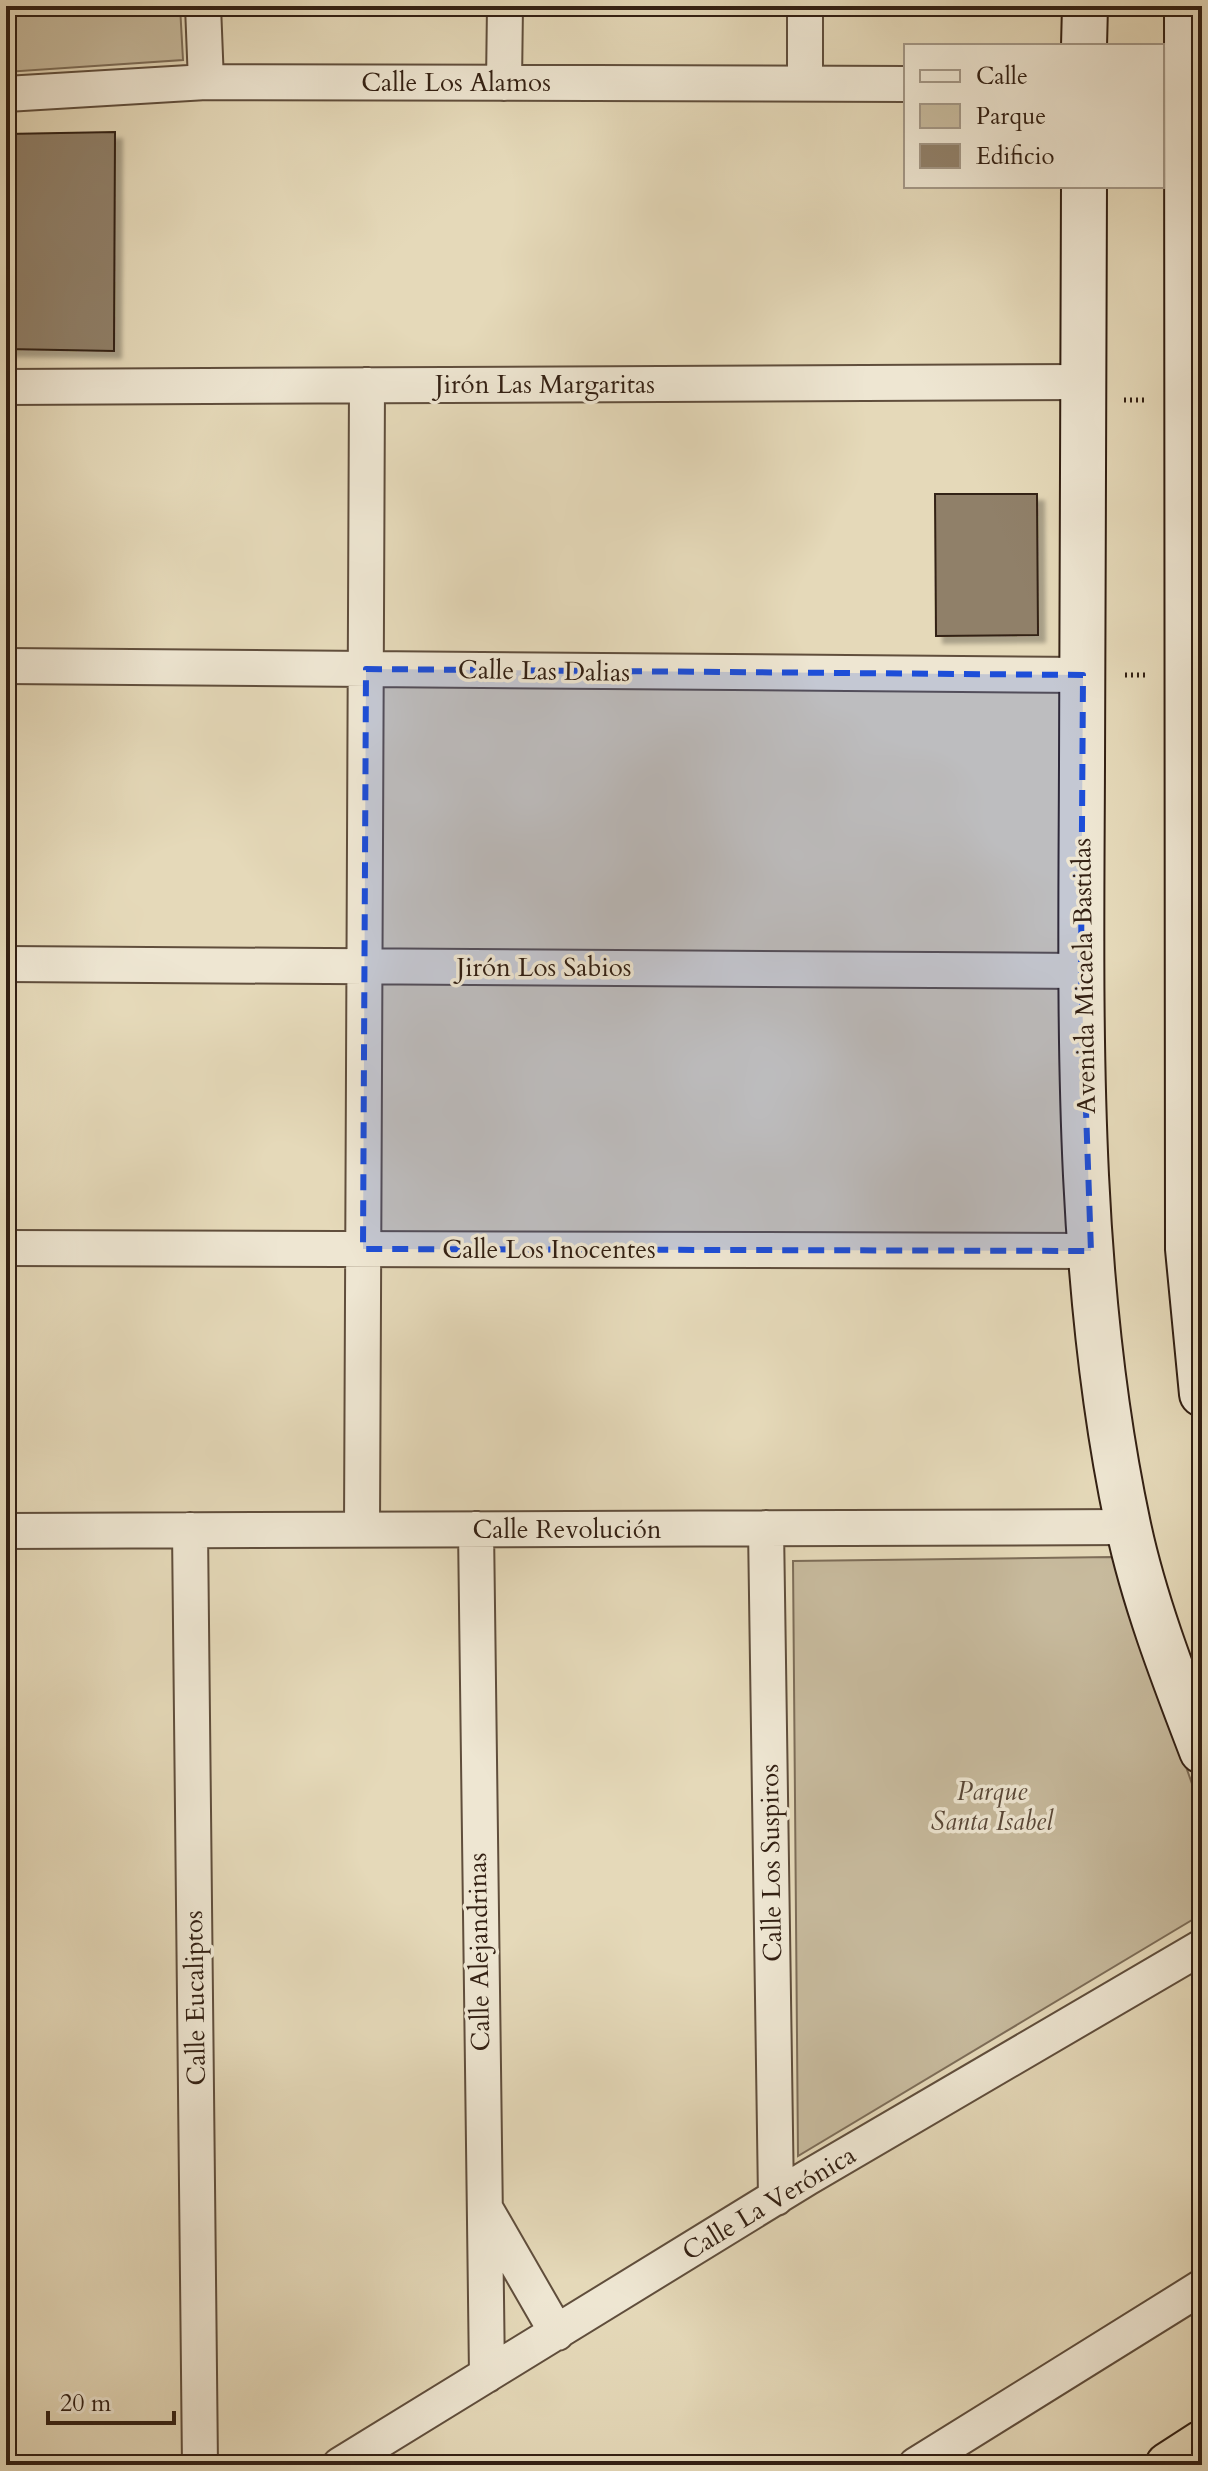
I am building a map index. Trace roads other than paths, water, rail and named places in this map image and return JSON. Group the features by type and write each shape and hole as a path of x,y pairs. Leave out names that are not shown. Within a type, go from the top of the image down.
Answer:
{"highway":[{"path":"1168,2465 1202,2443"}],"street":[{"path":"203,6 206,82"},
{"path":"504,83 505,6"},
{"path":"805,6 805,83"},
{"path":"1084,44 1085,6"},
{"path":"1187,6 1184,84 1193,387 1188,674 1188,1249 1202,1394"},
{"name":"Calle Los Alamos","path":"6,94 206,82 904,84"},
{"name":"Avenida Micaela Bastidas","path":"1084,188 1081,971 1091,1251 1107,1398 1128,1527 1175,1681 1202,1751"},
{"path":"362,1529 367,385"},
{"name":"Jirón Las Margaritas","path":"6,387 367,385 1083,391"},
{"name":"Calle Las Dalias","path":"6,666 1083,675"},
{"name":"Jirón Los Sabios","path":"6,964 1081,971"},
{"name":"Calle Los Inocentes","path":"6,1248 1091,1251"},
{"name":"Calle Revolución","path":"6,1531 1128,1527"},
{"name":"Calle Los Suspiros","path":"766,1528 776,2198"},
{"name":"Calle Alejandrinas","path":"476,1529 482,2203 487,2375"},
{"name":"Calle Eucaliptos","path":"190,1530 200,2465"},
{"name":"Calle La Verónica","path":"340,2465 776,2198 1202,1947"},
{"path":"482,2203 557,2333"},
{"path":"916,2465 1202,2287"}],"park label":[{"name":"Parque Santa Isabel","path":"992,1806"}]}
